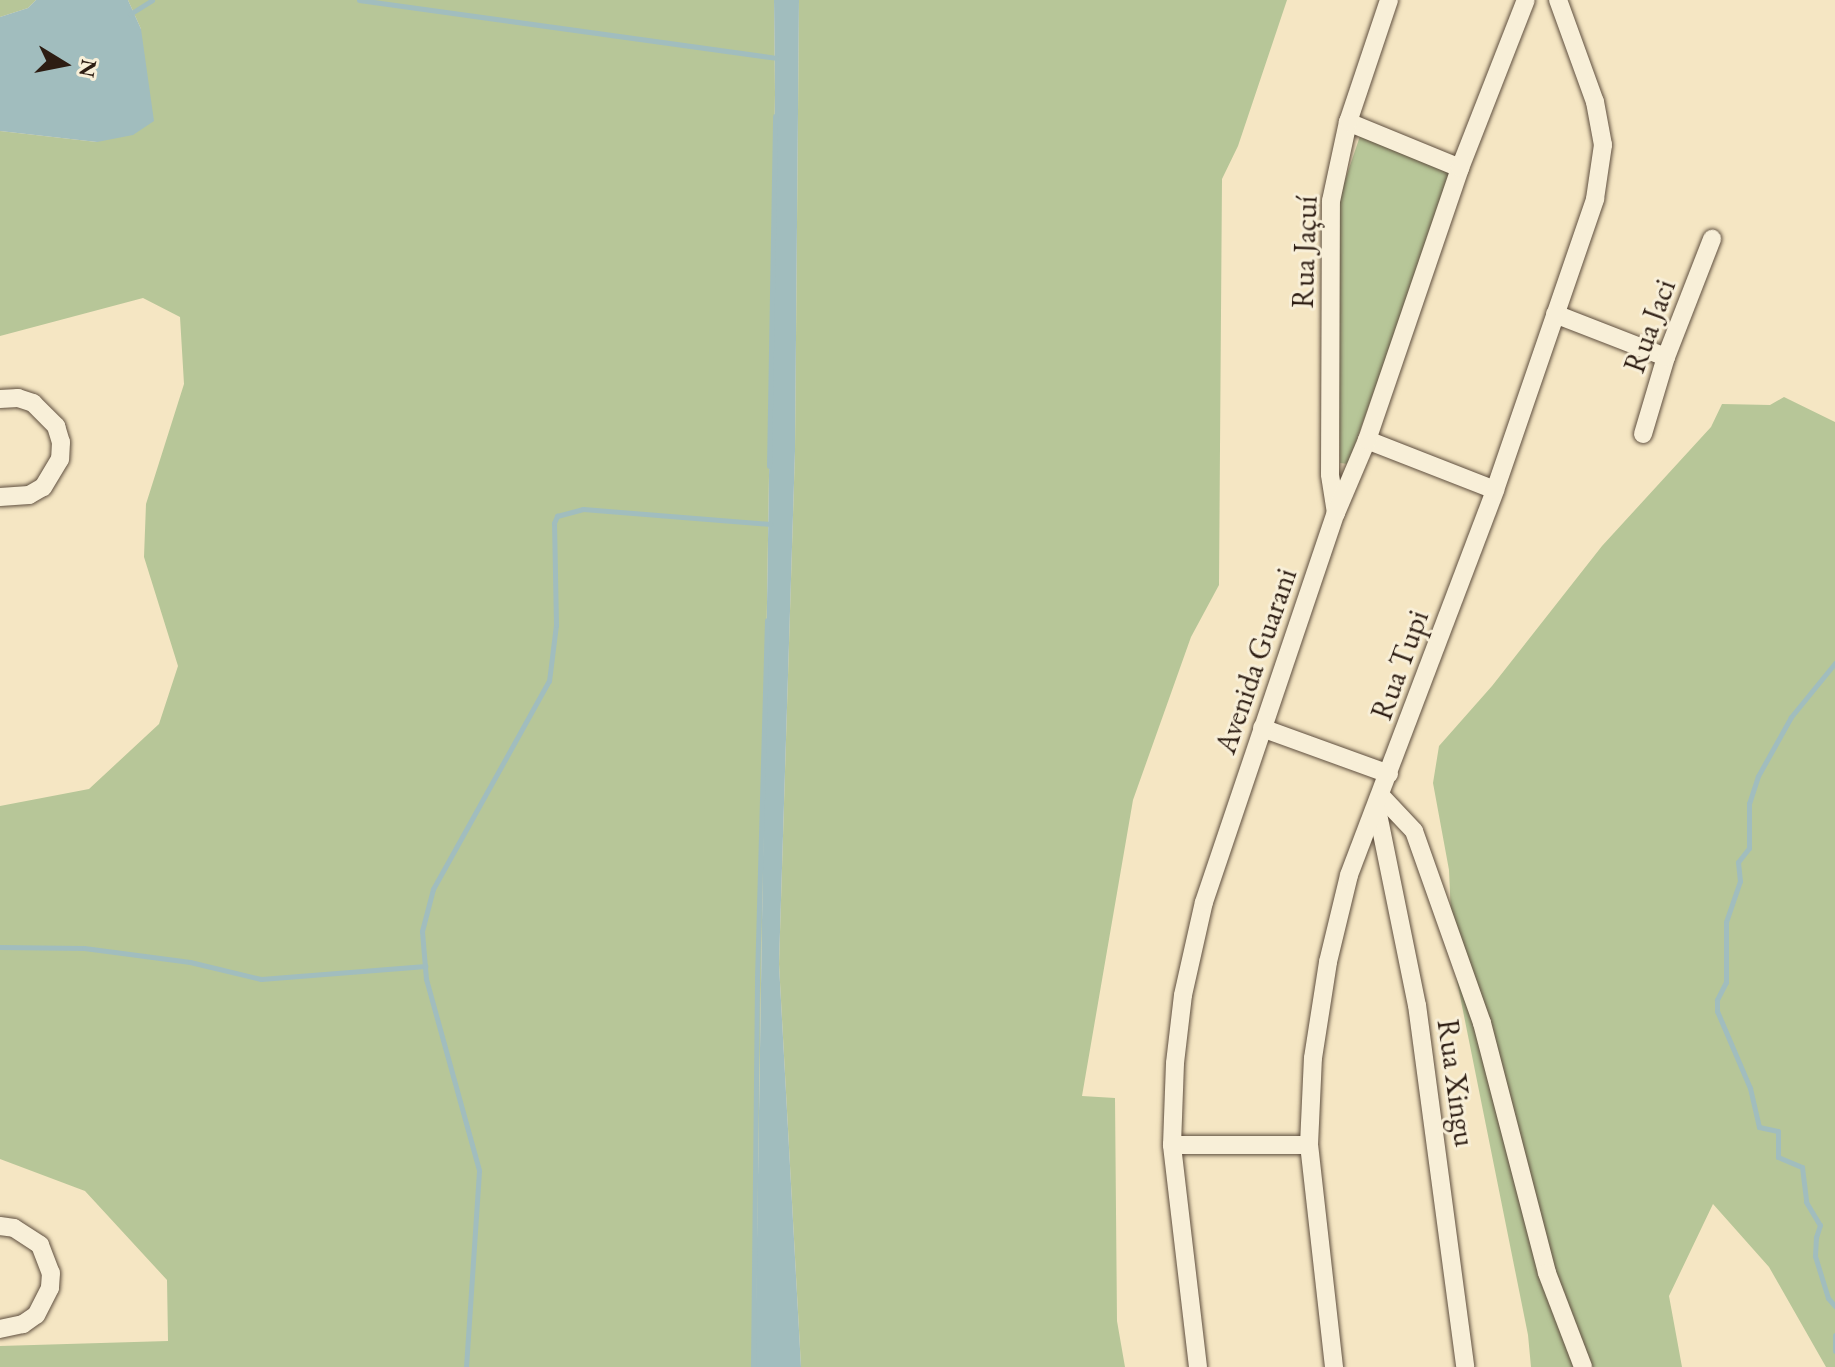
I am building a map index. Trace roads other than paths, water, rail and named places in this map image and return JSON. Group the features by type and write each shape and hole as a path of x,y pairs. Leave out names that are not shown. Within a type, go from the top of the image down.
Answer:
{"street":[{"name":"Rua Jaçuí","path":"1336,513 1330,474 1331,201 1348,122 1389,0"},
{"name":"Avenida Guarani","path":"1198,1367 1172,1145 1175,1063 1183,995 1204,902 1336,513 1367,440 1460,168 1526,0"},
{"name":"Rua Tupi","path":"1334,1367 1309,1145 1313,1058 1328,962 1349,875 1495,490 1595,199 1603,145 1595,102 1558,0"},
{"path":"1348,122 1460,168"},
{"name":"Rua Jaci","path":"1643,434 1666,357 1712,239"},
{"path":"1555,314 1666,357"},
{"path":"0,399 18,398 40,408 56,426 61,442 57,467 43,487 29,495 0,497"},
{"path":"1367,440 1495,490"},
{"path":"1262,728 1389,774"},
{"path":"1379,802 1414,831 1471,994 1547,1273 1583,1367"},
{"name":"Rua Xingu","path":"1379,802 1417,1005 1465,1367"},
{"path":"1172,1145 1309,1145"},
{"path":"0,1226 14,1228 40,1245 51,1273 50,1288 36,1315 23,1324 0,1329"}],"water":[{"path":"36,0 128,0 141,29 154,121 133,135 97,142 0,131 0,17 28,8"},
{"path":"774,0 799,0 795,451 779,964 801,1367 755,1367"}],"waterway":[{"path":"130,14 152,0"},
{"path":"359,0 776,58"},
{"path":"769,466 775,116"},
{"path":"466,1367 479,1170 426,979 422,931 433,889 549,681 556,625 554,523 557,516 583,509 770,524"},
{"path":"753,1367 757,978 767,620"},
{"path":"1835,663 1791,717 1758,776 1749,803 1749,848 1738,862 1740,881 1726,922 1726,982 1717,1000 1717,1011 1750,1088 1759,1127 1778,1131 1778,1157 1802,1167 1806,1202 1820,1225 1815,1256 1828,1298 1835,1306"},
{"path":"0,947 84,948 190,962 261,979 425,966"},
{"path":"1835,1335 1835,1351"}]}
